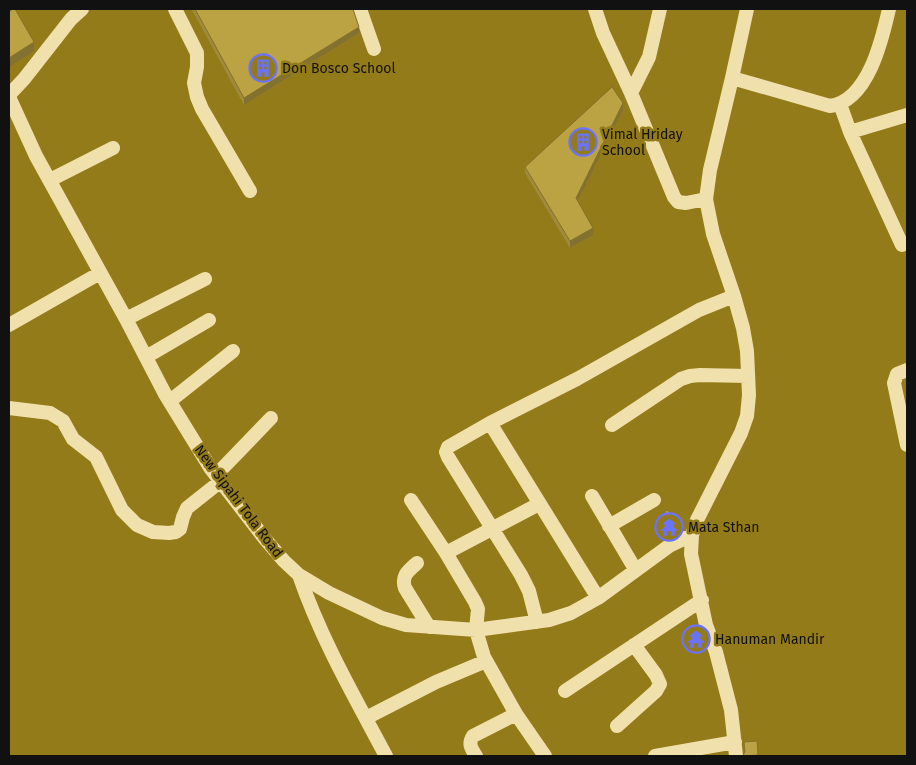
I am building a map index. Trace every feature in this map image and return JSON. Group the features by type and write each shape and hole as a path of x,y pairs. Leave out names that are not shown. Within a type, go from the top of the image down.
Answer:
{"street":[{"path":"9,96 71,19 82,9"},
{"path":"175,9 197,53 194,83 197,97 202,109 250,191"},
{"path":"360,9 374,49"},
{"path":"595,9 603,34 631,93 674,196 678,202 686,203 706,199"},
{"path":"631,93 649,58 660,9"},
{"path":"655,756 735,749 731,710 716,652 706,625 691,554 692,535 697,520 741,433 747,416 749,395 743,328 713,234 706,199 710,170 747,9"},
{"path":"732,78 830,106 840,104 855,92 868,74 889,9"},
{"name":"New Sipahi Tola Road","path":"9,96 36,156 170,401 218,478 284,562 299,575 329,593 382,618 406,625 476,630 549,620 571,613 598,598 669,546 692,535"},
{"path":"840,104 850,132 902,245"},
{"path":"850,132 907,115"},
{"path":"50,180 113,148"},
{"path":"9,325 100,273"},
{"path":"126,319 205,280"},
{"path":"537,622 529,591 521,575 446,452 448,447 490,423 577,379 699,310 734,296"},
{"path":"146,357 209,320"},
{"path":"170,401 233,351"},
{"path":"907,370 897,374 894,383 907,445"},
{"path":"612,425 690,376 748,376"},
{"path":"9,408 50,413 63,421 73,439 96,457 122,510 137,525 148,530 169,534 176,532 180,528 182,517 187,508 218,478 271,418"},
{"path":"490,423 598,598"},
{"path":"592,496 636,569"},
{"path":"412,500 446,552 478,609 476,630 486,661 516,714 545,756"},
{"path":"610,526 654,500"},
{"path":"446,552 540,504"},
{"path":"417,564 404,575 402,582 429,626"},
{"path":"299,575 324,639 386,756"},
{"path":"565,691 702,600"},
{"path":"617,726 656,691 660,684 656,675 634,645"},
{"path":"366,718 436,682 486,661"},
{"path":"476,756 470,746 473,736 516,714"}],"building":[{"path":"15,9 34,42 9,58 9,12"},
{"name":"Don Bosco School","path":"195,9 353,9 359,27 244,98"},
{"name":"Vimal Hriday School","path":"612,87 623,103 576,198 593,228 570,241 525,167"},
{"name":"Mata Sthan","path":"667,510 682,522 664,534 655,523"},
{"path":"699,626 702,639 694,642 690,630"},
{"path":"757,741 758,755 743,756 745,751 744,742"}],"place":[{"name":"Don Bosco School","path":"263,68"},
{"name":"Vimal Hriday School","path":"583,142"},
{"name":"Mata Sthan","path":"669,527"},
{"name":"Hanuman Mandir","path":"696,639"}]}
